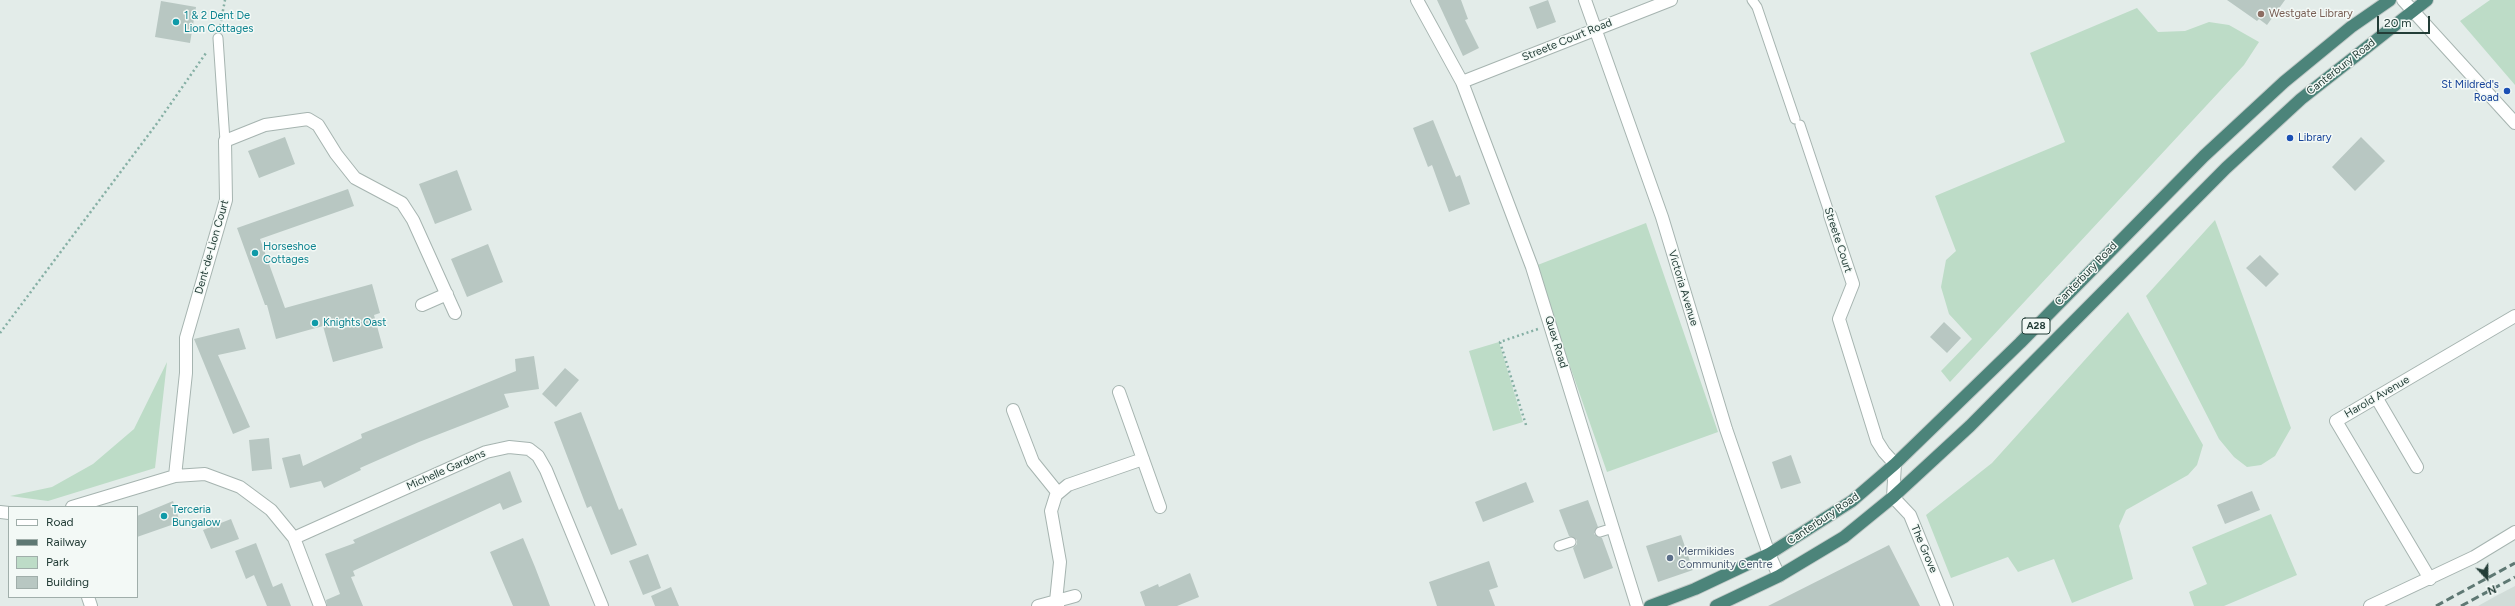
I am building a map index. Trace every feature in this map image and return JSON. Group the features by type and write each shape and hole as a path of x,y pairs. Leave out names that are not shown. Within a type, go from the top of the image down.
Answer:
{"highway":[{"name":"Canterbury Road","path":"1650,606 1694,589 1769,554 1852,501 1895,464 2020,342 2204,156 2284,82 2350,27 2390,0"},
{"name":"Canterbury Road","path":"1716,606 1779,576 1844,537 1893,497 1970,426 2238,157 2301,99 2427,0"}],"street":[{"name":"Quex Road","path":"1417,0 1462,82 1551,324 1637,606"},
{"name":"Victoria Avenue","path":"1585,0 1662,217 1726,429 1769,554 1779,576"},
{"name":"Streete Court Road","path":"1462,82 1671,0"},
{"path":"2403,0 2515,124"},
{"path":"225,141 265,126 308,119 318,126 336,154 355,178 402,203 413,220 455,313"},
{"name":"Dent-de-Lion Court","path":"175,476 186,373 186,338 226,200 225,141"},
{"name":"Streete Court","path":"1830,215 1853,284 1839,319 1878,441 1884,452 1895,464"},
{"path":"422,305 446,294"},
{"name":"Harold Avenue","path":"2430,579 2336,421 2515,316"},
{"path":"1119,392 1160,507"},
{"path":"2376,397 2417,467"},
{"path":"1013,410 1033,462 1058,493"},
{"name":"Michelle Gardens","path":"294,538 486,452 509,447 529,449 538,456 546,470 602,606"},
{"path":"1057,604 1060,562 1051,510 1052,502 1058,493 1068,485 1143,459"},
{"path":"1893,497 1895,464"},
{"path":"75,506 175,476 205,474 240,487 272,510 294,538 320,606"},
{"name":"The Grove","path":"1893,497 1910,515 1947,606"},
{"path":"2370,606 2430,579 2515,532"},
{"path":"1038,606 1057,604 1075,596"}],"lane":[{"name":"Streete Court","path":"1752,0 1757,7 1830,215"},
{"path":"218,38 225,141"},
{"path":"1600,532 1613,528"},
{"path":"1559,546 1571,542"}],"path":[{"path":"0,333 158,122 218,38 225,0"},
{"path":"1526,425 1500,342 1551,324"}],"shaded area":[{"path":"2515,586 2515,606 2478,606 2496,596"}],"green space":[{"path":"2490,0 2515,0 2515,85 2460,21"},
{"path":"2137,8 2158,32 2185,31 2209,22 2229,25 2259,42 2244,65 1950,382 1941,371 1972,339 1949,314 1941,287 1946,260 1956,251 1935,196 2065,142 2030,53"},
{"path":"2215,220 2291,428 2275,456 2261,465 2247,467 2234,457 2219,439 2146,296"},
{"path":"1646,223 1718,432 1607,472 1535,266"},
{"path":"2128,312 2203,445 2197,465 2188,475 2126,510 2119,526 2133,579 2072,603 2054,559 2018,572 2008,557 1951,578 1926,515 1992,463"},
{"path":"1499,342 1523,422 1493,431 1469,351"},
{"path":"167,362 155,468 48,501 10,496 52,487 93,464 134,429"},
{"path":"2271,514 2297,575 2224,606 2194,606 2189,592 2207,584 2192,547"}],"building":[{"path":"1437,0 1461,0 1468,19 1465,20 1479,48 1463,56"},
{"path":"1548,0 1556,22 1537,29 1529,7"},
{"name":"Westgate Library","path":"2227,0 2285,0 2267,25 2259,19 2257,21"},
{"name":"1 & 2 Dent De Lion Cottages","path":"161,1 196,7 190,43 155,37"},
{"path":"1433,120 1456,177 1460,175 1470,204 1449,212 1432,165 1428,167 1413,128"},
{"path":"285,137 295,164 259,178 248,151"},
{"path":"2361,137 2385,161 2355,191 2332,167"},
{"path":"457,170 472,210 435,224 419,184"},
{"path":"348,189 354,206 260,239 285,308 372,284 380,313 374,315 383,348 333,362 323,326 276,339 267,305 265,305 237,228"},
{"path":"488,244 503,282 467,297 451,259"},
{"path":"2260,255 2279,274 2266,287 2246,268"},
{"path":"1944,322 1961,338 1947,353 1930,337"},
{"path":"239,328 246,349 218,355 250,427 233,434 194,339"},
{"path":"534,356 539,389 504,394 509,407 419,442 360,468 361,470 324,488 321,481 290,488 282,458 300,454 303,466 362,438 361,434 516,371 515,359"},
{"path":"565,368 579,380 556,407 542,394"},
{"path":"581,412 619,510 622,508 637,545 611,555 591,506 587,508 554,422"},
{"path":"269,438 272,469 252,471 249,440"},
{"path":"1791,455 1801,483 1781,489 1772,462"},
{"path":"510,471 522,502 503,510 500,503 353,571 355,576 351,577 363,606 327,606 326,600 340,594 325,554 355,543 353,540"},
{"path":"1526,482 1534,502 1483,522 1475,502"},
{"path":"2252,491 2260,510 2225,524 2217,505"},
{"path":"1588,500 1598,527 1594,534 1602,538 1613,568 1584,579 1573,548 1577,544 1577,540 1569,536 1559,510"},
{"name":"Terceria Bungalow","path":"173,501 180,522 138,537 138,516"},
{"path":"231,519 239,539 211,549 203,530"},
{"name":"Mermikides Community Centre","path":"1681,535 1693,570 1658,582 1646,546"},
{"path":"523,538 550,606 513,606 490,552"},
{"path":"256,543 273,587 282,583 291,606 267,606 254,575 246,579 235,551"},
{"path":"1889,545 1920,606 1768,606"},
{"path":"648,554 661,588 643,595 629,561"},
{"path":"1489,561 1498,587 1489,590 1495,606 1437,606 1429,582"},
{"path":"1190,573 1199,597 1177,606 1145,606 1140,592 1158,584 1159,587"},
{"path":"671,587 679,606 655,606 651,596"}],"railway":[{"path":"2436,606 2515,563"},
{"path":"2461,606 2515,577"}],"place":[{"name":"Westgate Library","path":"2261,14"},
{"name":"1 & 2 Dent De Lion Cottages","path":"176,22"},
{"name":"St Mildred's Road","path":"2507,91"},
{"name":"Library","path":"2290,138"},
{"name":"Horseshoe Cottages","path":"255,253"},
{"name":"Knights Oast","path":"315,323"},
{"name":"Terceria Bungalow","path":"164,516"},
{"name":"Mermikides Community Centre","path":"1670,558"}]}
